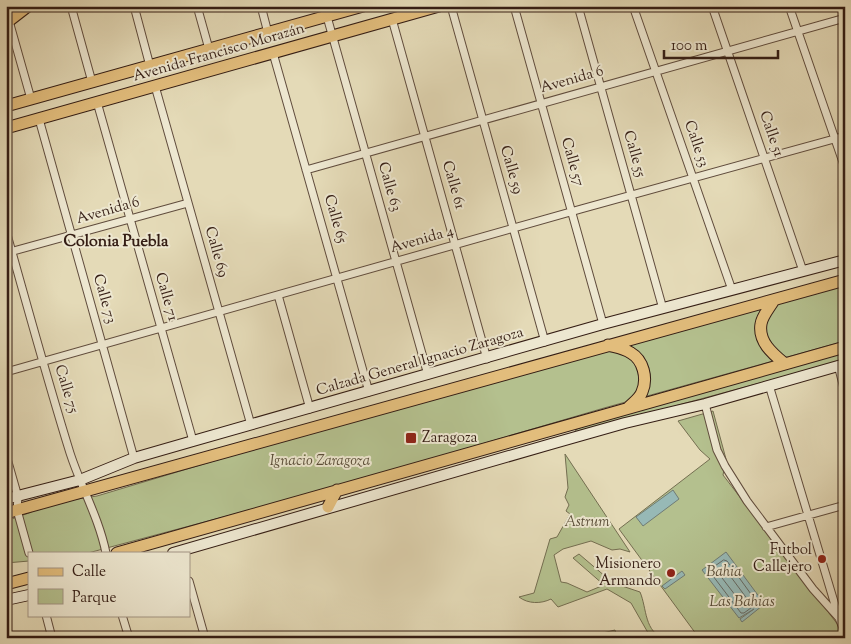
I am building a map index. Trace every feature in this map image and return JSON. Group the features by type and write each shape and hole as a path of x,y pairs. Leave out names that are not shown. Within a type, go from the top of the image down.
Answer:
{"main road":[{"path":"8,22 28,6"},
{"name":"Avenida Francisco Morazán","path":"6,106 268,33 326,11 363,6"},
{"name":"Avenida Francisco Morazán","path":"6,128 439,6"},
{"name":"Calzada General Ignacio Zaragoza","path":"6,500 82,486 134,458 486,359 603,324 845,260"},
{"name":"Calzada General Ignacio Zaragoza","path":"11,511 82,486 845,280"},
{"path":"774,300 761,324 762,338 771,352 784,364"},
{"path":"608,345 632,353 643,366 645,380 643,391 638,399 628,408"},
{"path":"121,552 845,347"},
{"path":"178,552 625,423 705,404 841,365"},
{"path":"327,508 337,490"},
{"path":"314,497 327,508"},
{"path":"6,584 28,578"},
{"path":"6,600 28,594"}],"street":[{"path":"71,6 92,82"},
{"path":"134,6 150,66"},
{"path":"197,6 209,49"},
{"path":"261,6 268,33"},
{"name":"Calle 59","path":"451,6 545,342"},
{"name":"Calle 57","path":"514,6 603,324"},
{"name":"Calle 55","path":"578,6 664,309"},
{"name":"Calle 53","path":"633,6 732,290"},
{"name":"Calle 51","path":"712,6 804,272"},
{"path":"789,6 845,168"},
{"name":"Calle 63","path":"326,11 428,375"},
{"name":"Avenida 6","path":"306,170 411,140 426,139 433,133 845,18"},
{"name":"Calle 61","path":"392,19 486,359"},
{"path":"8,22 31,99"},
{"name":"Calle 65","path":"273,53 370,392"},
{"name":"Calle 69","path":"156,86 251,425"},
{"name":"Calle 71","path":"97,102 193,441"},
{"name":"Calle 73","path":"39,119 98,331 100,346 106,356 134,458"},
{"name":"Avenida 4","path":"6,372 845,136"},
{"name":"Avenida 6","path":"9,253 188,203"},
{"name":"Calle 75","path":"6,230 9,253 82,486 95,516 106,552"},
{"path":"278,296 310,409"},
{"path":"841,365 845,392"},
{"path":"769,385 838,618 845,633"},
{"path":"705,404 717,450 724,466 766,527 813,589 838,618"},
{"path":"6,455 18,497 11,511 29,552"},
{"path":"766,527 845,505"},
{"path":"190,585 204,638"},
{"path":"46,616 52,638"},
{"path":"122,616 129,638"}],"green space":[{"name":"Ignacio Zaragoza","path":"845,282 845,341 604,408 332,488 92,552 28,552 28,561 6,563 6,521 51,503 97,496 237,454 637,343"},
{"path":"845,352 845,360 571,436 577,429 593,423"},
{"name":"Bahia","path":"713,411 726,459 723,475 845,634 845,638 699,638 619,529 710,459 700,450 678,421"},
{"name":"Astrum","path":"565,454 630,552 620,549 612,550 591,541 563,549 554,555 561,582 587,592 604,585 573,558 579,554 613,583 640,592 647,619 653,631 665,638 651,638 631,603 607,589 558,607 551,599 535,602 526,601 519,597 534,593 550,539 557,537 570,514 566,511 569,505 565,497 568,488"},
{"path":"615,630 617,638 582,638"}],"water":[{"path":"673,490 679,499 643,526 636,517"},
{"path":"726,552 763,602 760,604 762,606 742,622 740,619 754,609 739,618 702,570"},
{"path":"682,571 685,575 665,589 662,586"}],"place":[{"name":"Zaragoza","path":"411,438"},
{"name":"Futbol Callejero","path":"822,559"},
{"name":"Misionero Armando","path":"671,573"}],"district":[{"name":"Colonia Puebla","path":"116,242"}],"park label":[{"name":"Las Bahias","path":"742,602"}]}
